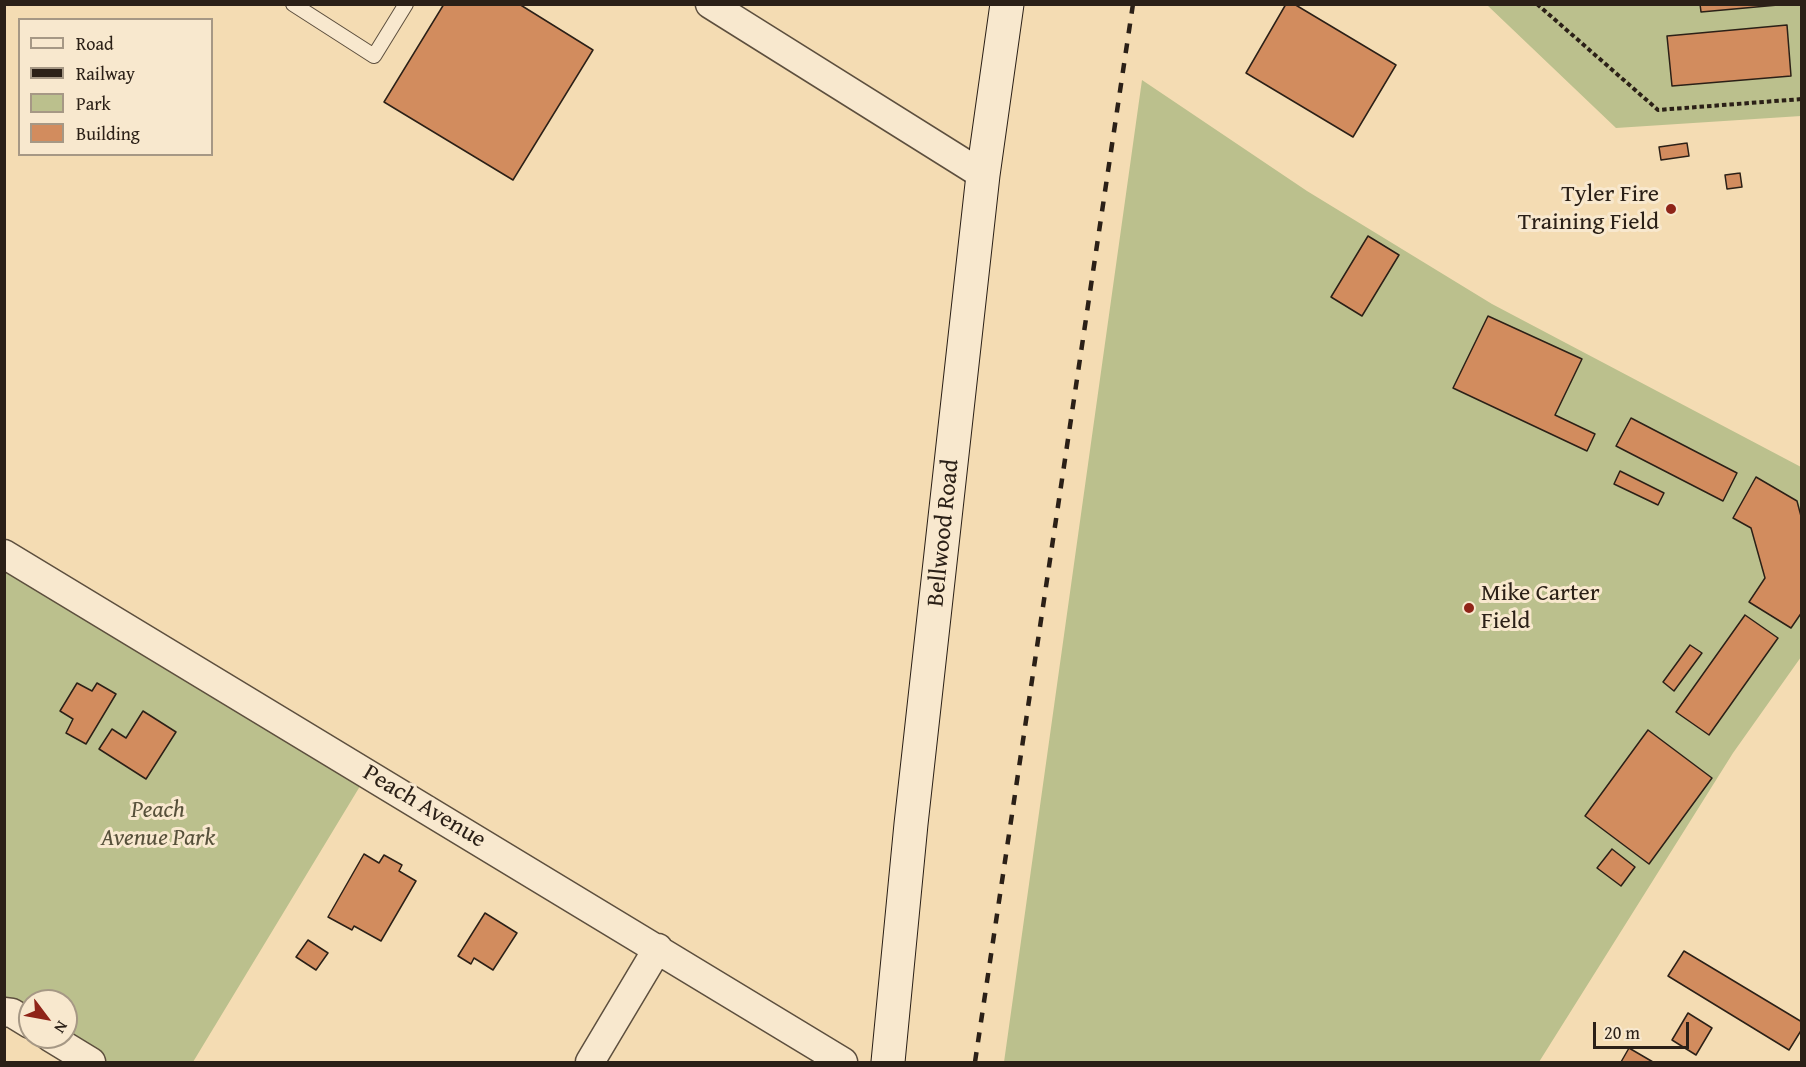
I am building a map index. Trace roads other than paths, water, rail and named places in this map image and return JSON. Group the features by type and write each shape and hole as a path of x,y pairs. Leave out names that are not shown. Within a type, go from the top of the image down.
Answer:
{"street":[{"path":"710,4 983,175"},
{"name":"Bellwood Road","path":"888,1062 912,812 983,175 1007,4"},
{"name":"Peach Avenue","path":"4,554 843,1062"},
{"path":"590,1062 658,948"},
{"path":"4,1012 18,1017"},
{"path":"70,1049 91,1062"}],"lane":[{"path":"293,4 374,56 406,4"}],"railway":[{"path":"975,1062 1133,4"}],"place":[{"name":"Tyler Fire Training Field","path":"1671,209"},
{"name":"Mike Carter Field","path":"1469,608"}],"park label":[{"name":"Peach Avenue Park","path":"158,825"}]}
